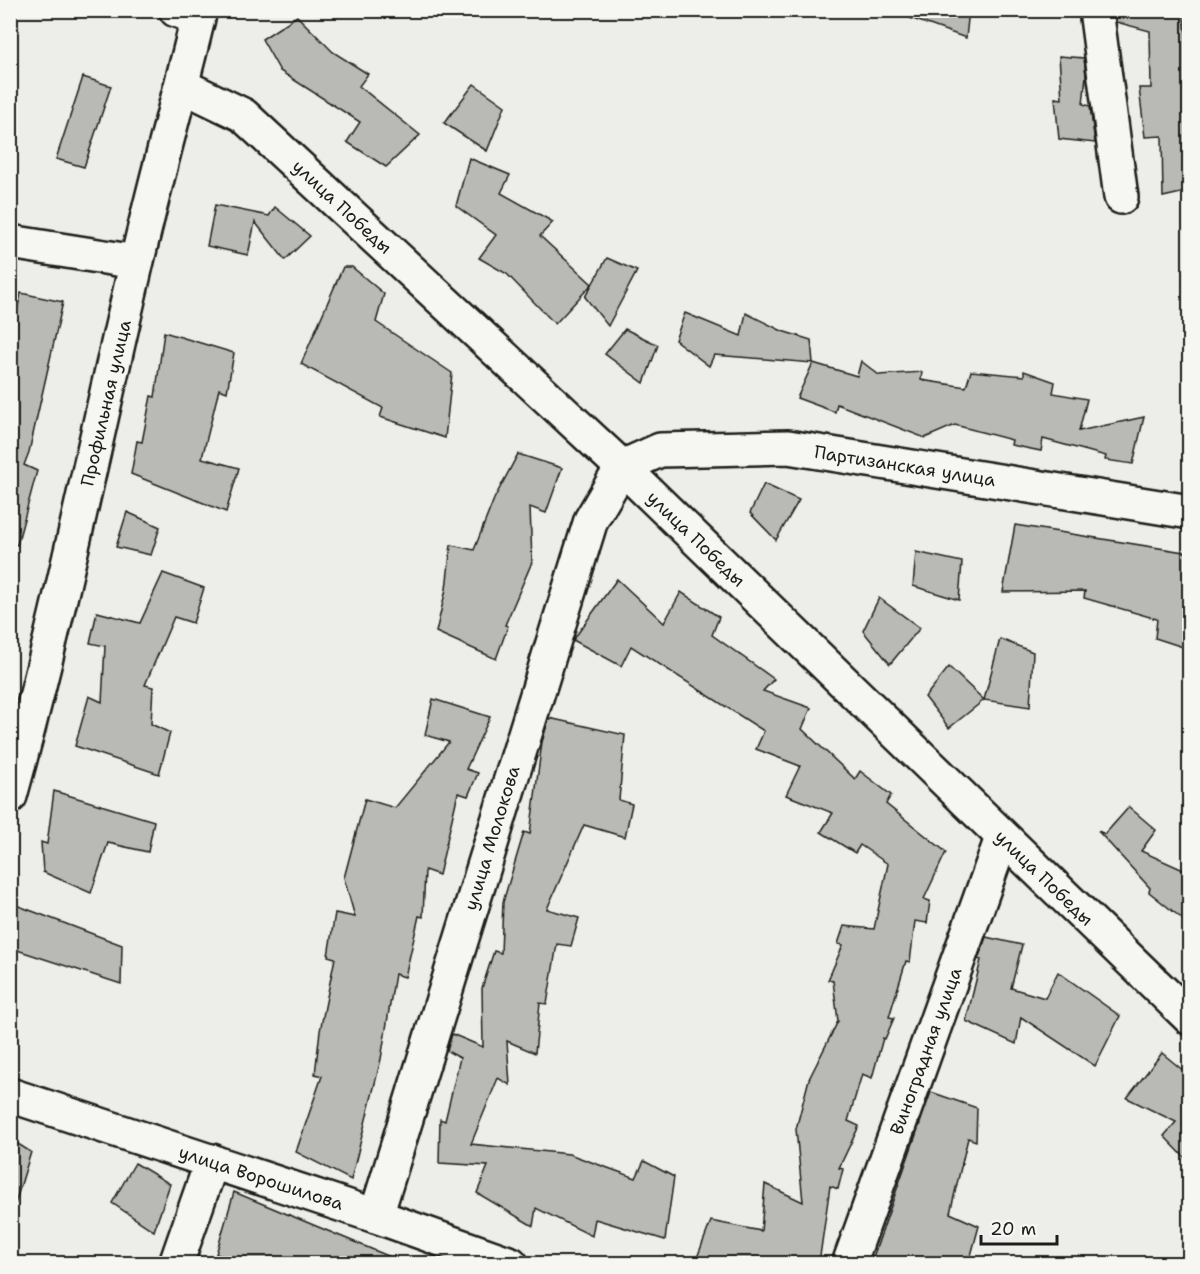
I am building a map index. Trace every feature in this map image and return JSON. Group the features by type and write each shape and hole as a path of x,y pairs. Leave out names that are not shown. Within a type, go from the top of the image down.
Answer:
{"street":[{"path":"1096,10 1121,197"},
{"name":"Профильная улица","path":"10,796 37,699 136,262 183,86 192,13"},
{"name":"улица Победы","path":"183,86 243,115 622,467 1190,1018"},
{"path":"10,242 136,262"},
{"name":"Партизанская улица","path":"622,467 660,450 788,447 1190,512"},
{"name":"улица Молокова","path":"375,1216 591,520 622,467"},
{"name":"Виноградная улица","path":"849,1263 1002,838"},
{"name":"улица Ворошилова","path":"10,1095 511,1263"},
{"path":"176,1263 212,1161"}],"building":[{"path":"897,10 969,10 966,38 896,13"},
{"path":"1115,10 1183,10 1187,41 1190,41 1190,191 1163,197 1162,136 1145,137 1139,88 1151,88 1150,31 1116,22"},
{"path":"297,16 333,52 368,74 359,86 420,135 386,167 347,142 360,122 280,71 262,39"},
{"path":"1059,56 1084,58 1086,76 1083,104 1090,106 1095,143 1059,139 1055,98 1062,99"},
{"path":"83,77 111,86 84,167 56,159"},
{"path":"474,84 505,106 487,151 444,123"},
{"path":"469,158 510,175 501,193 553,222 540,236 592,284 555,324 507,274 479,258 496,235 456,206"},
{"path":"215,205 269,216 275,207 310,236 285,260 255,222 248,255 207,246"},
{"path":"607,258 637,271 608,326 585,297"},
{"path":"343,267 352,267 384,294 376,322 452,373 445,438 380,417 383,408 301,364"},
{"path":"21,293 63,302 29,452 24,465 37,471 17,545 10,544 10,340"},
{"path":"685,313 741,336 746,313 782,331 811,340 813,363 714,355 709,366 675,340"},
{"path":"625,329 658,345 644,383 605,354"},
{"path":"164,332 234,353 227,392 219,389 202,458 239,468 226,512 131,474 137,441 142,442 151,396 155,397"},
{"path":"861,361 879,375 922,372 921,380 966,387 971,371 1024,376 1024,371 1055,382 1053,393 1087,399 1079,431 1144,417 1133,464 1105,460 1106,456 1043,439 1041,451 1011,445 1012,440 955,425 925,438 837,404 835,412 797,398 813,363 857,376"},
{"path":"518,454 562,468 546,513 530,507 532,562 505,625 508,626 496,659 436,632 446,589 451,545 474,550 494,499"},
{"path":"764,484 799,500 776,540 750,513"},
{"path":"127,512 160,527 151,555 116,547"},
{"path":"1015,525 1190,553 1190,619 1186,648 1155,638 1157,619 1084,598 1085,591 1003,592"},
{"path":"916,552 962,562 959,600 913,586"},
{"path":"163,573 204,588 193,623 174,617 145,685 153,687 151,724 170,733 159,774 75,746 89,696 102,702 105,646 90,643 97,612 140,623"},
{"path":"617,579 664,623 681,592 719,617 712,635 774,679 763,691 811,708 802,729 855,779 860,771 891,795 886,804 946,852 924,899 930,901 927,923 915,921 910,962 906,961 889,1017 894,1018 885,1039 883,1038 872,1078 862,1074 848,1121 859,1126 839,1168 843,1169 838,1189 830,1186 819,1263 695,1263 711,1221 761,1231 765,1184 803,1202 796,1129 809,1079 838,1021 833,981 828,980 843,945 838,944 844,926 874,929 888,864 860,845 855,853 821,832 833,813 786,795 800,766 756,749 764,731 631,646 621,666 573,640"},
{"path":"879,598 920,628 890,664 863,631"},
{"path":"1000,639 1033,652 1030,707 984,700"},
{"path":"949,667 984,700 949,728 925,697"},
{"path":"433,699 490,717 466,769 478,773 468,796 458,793 439,875 425,870 423,917 419,916 405,977 395,974 381,1059 351,1180 296,1152 322,1076 315,1074 320,1031 335,958 328,956 335,913 355,917 344,878 365,799 395,808 449,742 425,735"},
{"path":"549,718 625,735 619,800 632,804 625,837 584,825 547,909 579,918 571,946 557,944 547,1004 540,1003 535,1053 507,1041 510,1085 498,1078 471,1144 569,1154 636,1178 644,1161 674,1177 665,1240 595,1219 592,1236 536,1208 533,1226 477,1193 488,1166 439,1163 440,1119 445,1121 460,1058 447,1051 452,1034 483,1047 482,988 494,951 501,953 503,902 524,832 530,834 542,742"},
{"path":"54,791 154,821 148,852 108,843 91,893 43,872 41,842 47,844"},
{"path":"1129,807 1156,830 1141,851 1190,873 1190,925 1149,892 1150,888 1098,831 1105,834"},
{"path":"16,905 122,945 121,984 11,948"},
{"path":"986,937 1022,945 1011,988 1045,998 1058,972 1120,1016 1095,1066 1021,1017 1016,1044 966,1021 981,960 978,959"},
{"path":"1162,1053 1190,1076 1190,1163 1164,1136 1176,1122 1127,1098"},
{"path":"931,1092 977,1108 976,1141 968,1138 950,1213 979,1226 969,1263 871,1263"},
{"path":"10,1139 31,1152 15,1204 10,1203"},
{"path":"135,1163 170,1184 154,1231 112,1203"},
{"path":"234,1192 405,1263 242,1263 216,1254"}]}
